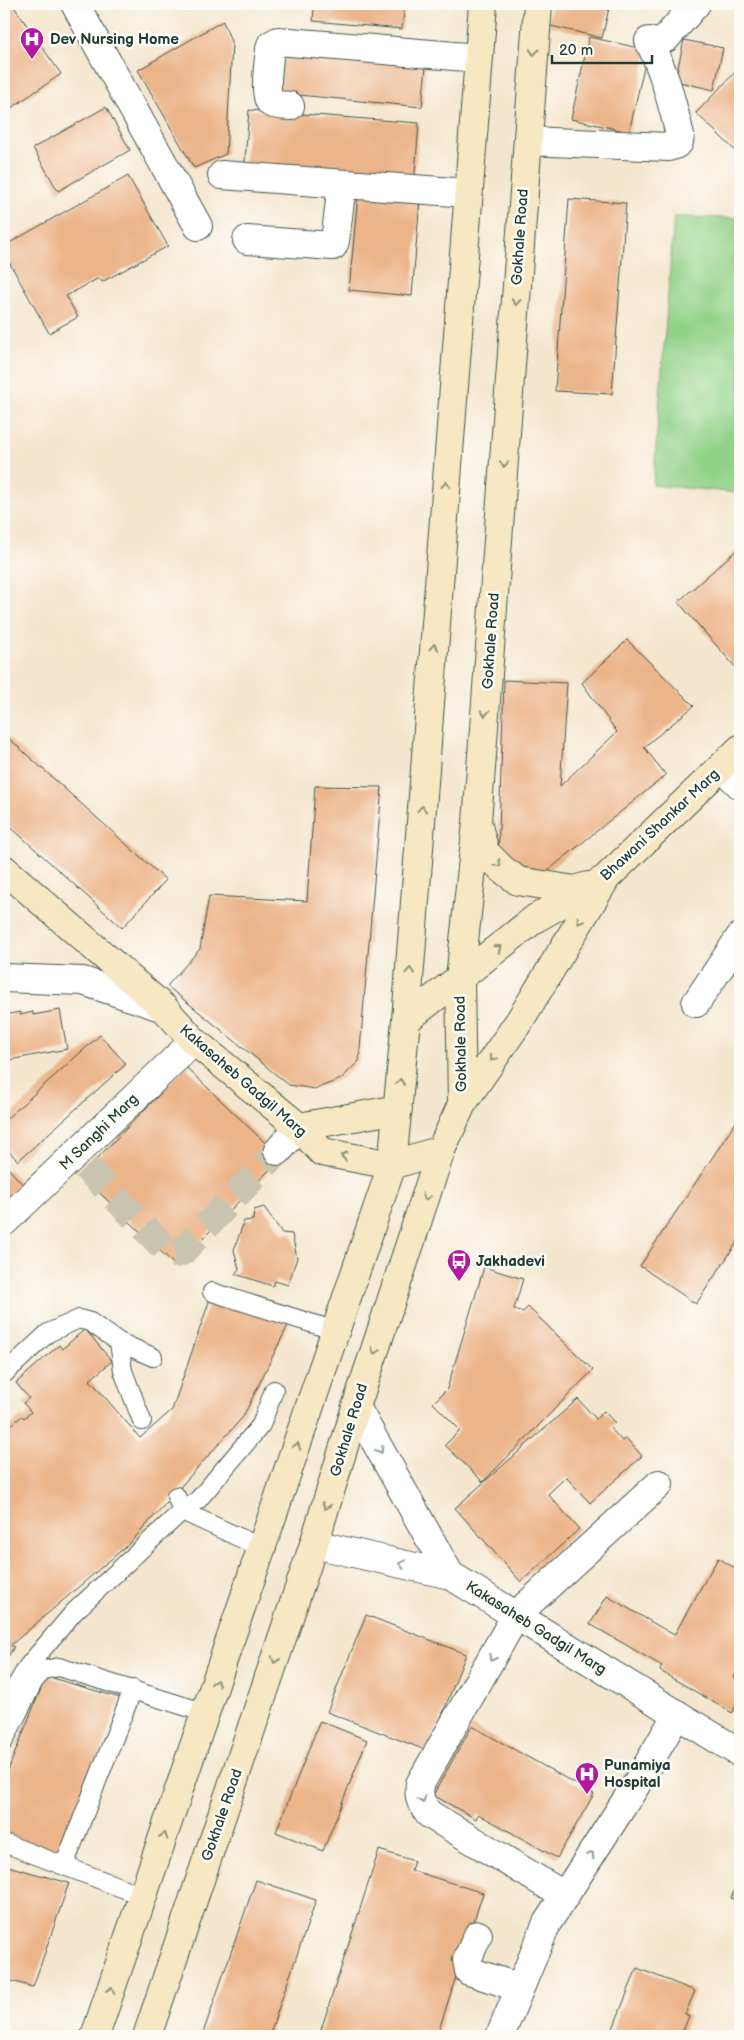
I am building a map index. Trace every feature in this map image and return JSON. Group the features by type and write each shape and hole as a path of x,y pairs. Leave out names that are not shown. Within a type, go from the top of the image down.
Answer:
{"main road":[{"path":"95,2036 392,1165 406,1020 483,4"},
{"name":"Gokhale Road","path":"147,2036 314,1544 356,1407 442,1150 462,1104 460,978 477,822 538,4"},
{"name":"Bhawani Shankar Marg","path":"406,1020 536,918 605,879 734,767"},
{"path":"477,822 485,852 502,869 518,881 575,890 605,879"},
{"name":"Kakasaheb Gadgil Marg","path":"4,869 164,1008 194,1041 299,1127 322,1152 392,1165 442,1150"},
{"path":"462,1104 520,1020 605,879"},
{"path":"299,1127 398,1109"}],"street":[{"path":"75,4 198,226"},
{"path":"528,135 668,147 676,145 679,142 680,135 663,71 657,39 696,4"},
{"path":"290,106 273,104 266,94 270,49 271,45 278,41 478,58"},
{"path":"528,135 604,133"},
{"path":"222,175 468,194"},
{"path":"247,240 333,246 336,241 342,185"},
{"path":"696,1003 740,937"},
{"path":"4,978 83,981 164,1008"},
{"name":"M Sanghi Marg","path":"4,1222 81,1161 194,1041"},
{"path":"278,1151 299,1127"},
{"path":"356,1407 450,1575"},
{"path":"565,1896 430,1814 422,1806 419,1795 420,1784 516,1615 659,1484"},
{"name":"Kakasaheb Gadgil Marg","path":"314,1544 450,1575 740,1754"},
{"path":"500,2036 547,1923 636,1785 677,1714"},
{"path":"478,1935 466,1960 469,1971 520,1988"}],"lane":[{"path":"212,1292 336,1331"},
{"path":"4,1374 48,1333 79,1319 90,1322 119,1342 154,1357"},
{"path":"119,1342 123,1371 142,1421"},
{"path":"4,1706 28,1666 74,1612 179,1504 198,1500 261,1424 274,1390"},
{"path":"179,1504 262,1548"},
{"path":"4,1741 34,1681 44,1670 59,1667 206,1713"},
{"path":"64,1866 133,1689"},
{"path":"4,1843 143,1896"}],"green space":[{"path":"674,217 740,218 740,493 653,485"}],"building":[{"path":"4,4 12,4 61,74 4,113"},
{"path":"301,4 405,4 402,29 313,21 314,8 300,7"},
{"path":"552,4 610,4 602,38 547,25"},
{"path":"223,21 232,44 226,154 194,168 138,70"},
{"path":"589,37 648,50 629,132 571,119"},
{"path":"684,40 723,48 714,90 675,81"},
{"path":"282,52 426,66 422,107 278,93"},
{"path":"740,67 740,155 696,113"},
{"path":"106,107 130,150 58,191 33,148"},
{"path":"249,110 419,123 414,185 244,173"},
{"path":"128,176 168,246 102,282 99,278 66,296 78,317 49,333 4,253 4,246"},
{"path":"358,194 420,199 412,296 349,290"},
{"path":"569,199 626,203 612,394 555,391"},
{"path":"740,547 740,668 738,670 678,602"},
{"path":"627,640 694,706 644,747 666,775 540,877 498,860 504,680 567,683 560,786 617,732 582,683"},
{"path":"4,734 166,880 122,928 4,821"},
{"path":"315,786 382,787 359,1061 341,1079 315,1089 289,1085 167,986 200,949 209,896 307,901"},
{"path":"60,1010 67,1049 4,1061 4,1015 20,1012 20,1015 33,1012 33,1015"},
{"path":"100,1035 126,1064 18,1161 4,1146 4,1121"},
{"path":"186,1067 281,1158 176,1266 81,1175"},
{"path":"740,1116 740,1238 696,1304 640,1266"},
{"path":"9,1169 29,1192 4,1213 4,1174"},
{"path":"264,1207 282,1233 292,1234 297,1258 288,1285 275,1281 273,1286 235,1274 239,1269 234,1250 244,1221 253,1220 254,1210"},
{"path":"484,1267 523,1279 514,1309 523,1312 528,1307 593,1370 483,1482 445,1445 460,1430 433,1403 447,1389"},
{"path":"211,1296 289,1323 243,1417 132,1541 11,1645 14,1647 4,1663 4,1431 22,1416 24,1418 31,1412 23,1403 29,1398 16,1383 59,1345 62,1349 85,1329 112,1361 90,1380 140,1438 172,1410"},
{"path":"578,1399 596,1419 604,1411 615,1423 610,1428 622,1441 626,1438 642,1456 590,1503 566,1477 548,1494 579,1529 521,1582 455,1508"},
{"path":"718,1558 740,1571 740,1667 734,1677 740,1681 740,1699 732,1713 660,1671 662,1666 590,1624 607,1596 674,1635"},
{"path":"366,1615 466,1654 428,1751 327,1712"},
{"path":"46,1676 120,1698 63,1858 4,1834 4,1780"},
{"path":"320,1721 367,1740 323,1851 276,1832"},
{"path":"472,1726 594,1794 557,1858 478,1814 476,1819 433,1795"},
{"path":"379,1850 414,1861 411,1870 483,1893 437,2036 319,2036"},
{"path":"4,1865 69,1883 33,1987 4,1979"},
{"path":"740,1877 740,1903 731,1898"},
{"path":"256,1880 316,1900 269,2036 202,2036"},
{"path":"637,1968 695,1991 685,2014 689,2016 681,2036 610,2036"}],"tunnel":[{"path":"86,1167 167,1251 176,1254 182,1252 278,1151"}],"place":[{"name":"Dev Nursing Home","path":"32,60"},
{"name":"Jakhadevi","path":"459,1282"},
{"name":"Punamiya Hospital","path":"587,1795"}]}
